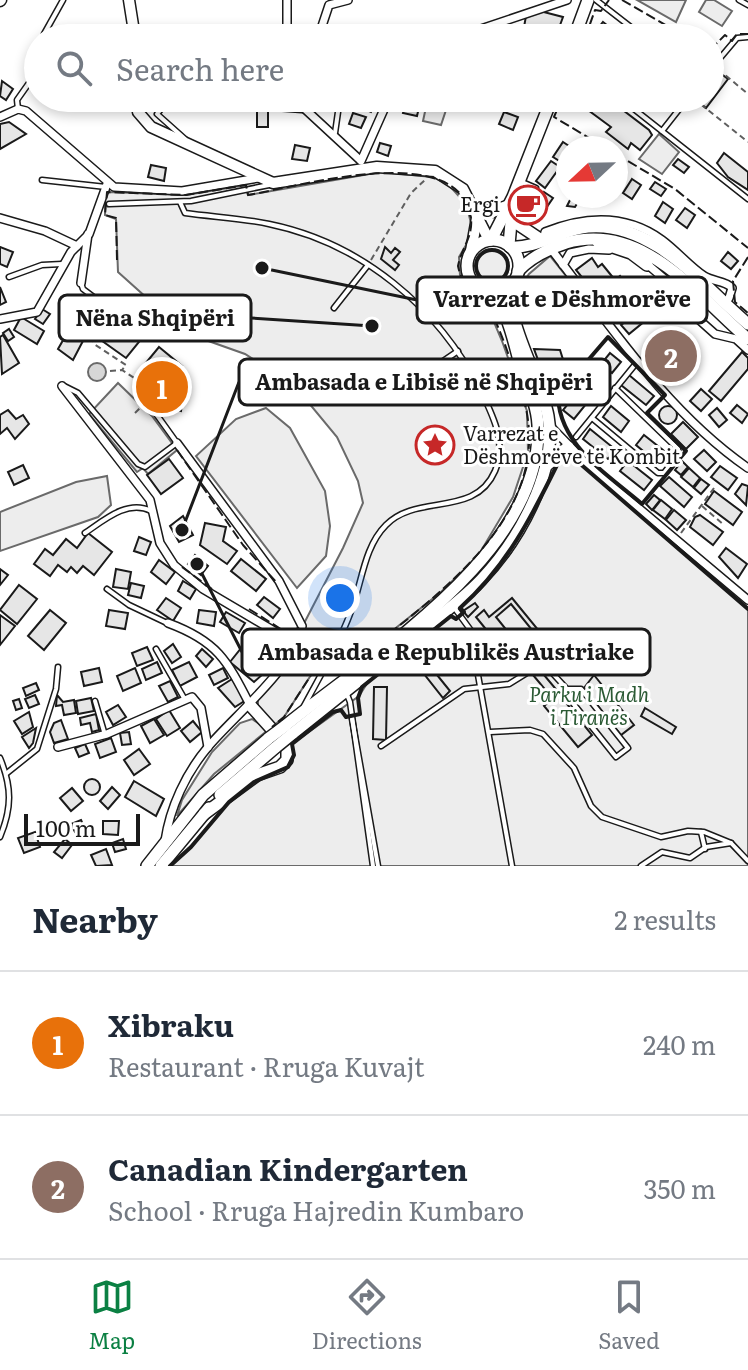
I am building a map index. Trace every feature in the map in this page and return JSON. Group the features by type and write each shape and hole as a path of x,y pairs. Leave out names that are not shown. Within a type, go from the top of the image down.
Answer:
{"main road":[{"path":"129,0 133,24"},
{"path":"579,24 588,0"},
{"path":"138,112 146,123 273,183 362,164 435,171 463,189 490,240 526,247 607,237 641,248 748,339"},
{"path":"471,251 490,240 511,203 547,112"},
{"path":"475,212 491,212 511,203"},
{"path":"511,203 519,225 547,245"},
{"path":"147,866 217,781 346,692 480,581 505,549 544,469 549,425 512,307 518,258 510,246 511,203"},
{"path":"289,730 299,715 472,573 498,541 529,479 537,449 535,409 502,311 487,291 476,285 468,275 475,212"},
{"path":"487,291 499,291 547,245 590,227 622,229 640,235 748,324"},
{"path":"586,239 625,250 647,265"},
{"path":"544,469 568,447"},
{"path":"204,814 251,778 280,767 287,760 287,746 250,705"},
{"path":"161,866 232,783 273,743"}],"street":[{"path":"287,0 287,24"},
{"path":"323,24 329,5 348,0"},
{"path":"495,24 565,0"},
{"path":"0,117 18,109 36,120 107,185 182,191 258,178"},
{"path":"305,112 335,133 362,164 383,112"},
{"path":"81,283 89,234 107,185"},
{"path":"0,218 45,231 77,246"},
{"path":"729,298 732,288 728,284 706,277 663,240 631,224 605,219 575,221 545,232 547,245 638,361 706,433 748,468"},
{"path":"0,319 37,312 64,264 89,234"},
{"path":"563,265 570,253 589,249 610,250 647,265 690,301 696,317 709,323 715,334 736,339 748,350"},
{"path":"62,386 66,395 138,481 155,513 160,543 174,565 203,589 296,644"},
{"path":"549,425 568,447 748,600"},
{"path":"164,845 174,805 208,747 250,705 296,644 302,626 287,592 177,443"},
{"path":"168,623 211,642 224,658 250,705"},
{"path":"58,747 105,735 192,697 198,701 208,747"}],"lane":[{"path":"50,24 63,0"},
{"path":"596,0 627,24"},
{"path":"739,0 748,5"},
{"path":"724,54 737,38 748,37"},
{"path":"18,109 17,100 24,90"},
{"path":"159,112 157,114 193,146"},
{"path":"335,133 338,112"},
{"path":"638,112 748,199"},
{"path":"662,131 678,112"},
{"path":"42,180 107,185"},
{"path":"520,181 536,188 534,199"},
{"path":"109,204 180,202 273,183"},
{"path":"180,202 185,213 270,224 332,245 368,265 425,310 458,351 498,431 497,468 485,485 469,498 408,511 386,525 371,548 351,613 299,715"},
{"path":"9,277 42,265 64,264"},
{"path":"334,308 368,265"},
{"path":"81,283 83,289 107,307"},
{"path":"405,387 458,351"},
{"path":"576,437 638,361"},
{"path":"62,386 69,385 78,393 138,464 145,467 177,443 147,404 149,396"},
{"path":"592,418 658,473 664,473 679,454 646,415 615,388"},
{"path":"85,533 124,509 145,508 155,513"},
{"path":"107,589 129,605 168,623"},
{"path":"452,605 482,644 478,675 483,685 512,866"},
{"path":"156,649 184,698"},
{"path":"381,746 464,689 509,684 543,663 567,689 568,697 616,757 628,748 581,689 567,689"},
{"path":"7,773 37,749 56,689 58,667"},
{"path":"321,673 329,691"},
{"path":"346,692 375,866"},
{"path":"95,701 105,735"},
{"path":"490,732 530,730 543,734 574,768 591,806 602,817 661,837 701,832 731,843 748,861"},
{"path":"0,758 7,773 10,806 0,837"},
{"path":"701,832 705,849"},
{"path":"641,866 657,853 683,858 731,843"}],"path":[{"path":"724,77 748,94"},
{"path":"708,112 748,142"},
{"path":"368,265 411,193 435,171"},
{"path":"107,307 90,331 94,344 126,365 122,370"},
{"path":"110,371 122,370 162,396"},
{"path":"149,396 170,373"},
{"path":"135,413 147,404"},
{"path":"686,527 714,488"},
{"path":"701,506 724,525"},
{"path":"261,653 279,667"}],"shaded area":[{"path":"637,0 686,0 676,22"},
{"path":"706,0 714,0 732,11 723,24 699,12"},
{"path":"425,112 445,112 441,125 423,121"},
{"path":"659,134 679,152 662,174 639,159"},
{"name":"Varrezat e Dëshmorëve të Kombit","path":"381,172 432,177 447,183 466,204 471,223 469,240 459,257 460,275 464,284 486,303 502,341 527,411 528,452 513,497 478,556 441,592 338,674 334,671 334,665 322,658 284,717 272,727 258,709 258,700 282,666 343,548 363,503 358,481 337,437 294,385 245,354 186,333 118,272 116,219 105,215 105,197 107,192 186,195 246,185 248,195"},
{"path":"492,250 504,254 508,266 504,278 492,282 480,278 476,266 480,254"},
{"path":"550,256 586,301 564,316 537,288 529,293 524,281"},
{"path":"97,363 106,372 97,381 88,372"},
{"path":"118,383 152,416 177,450 148,474 143,468 137,472 89,414"},
{"path":"266,408 290,428 325,491 330,526 326,556 297,588 196,456 236,419"},
{"name":"Parku i Madh i Tiranës","path":"570,455 748,609 748,866 170,866 191,847 229,802 262,778 288,767 294,755 292,744 359,696 368,682 480,590 511,553 559,461"},
{"path":"107,476 111,505 98,517 0,551 0,512 76,482"},
{"path":"252,719 268,730 214,774 177,816 182,800 212,752 240,723"}],"building":[{"path":"536,10 563,17 560,24 525,24 526,16"},
{"path":"2,81 13,89 6,100 0,96"},
{"path":"257,112 268,112 268,127 257,127"},
{"path":"504,112 518,117 513,130 499,124"},
{"path":"591,112 625,112 652,135 640,150 631,143 628,149 628,136 611,136 606,132 611,127"},
{"path":"353,113 366,117 361,128 349,124"},
{"path":"9,122 26,134 0,149 0,124"},
{"path":"380,143 391,146 388,156 377,152"},
{"path":"295,145 310,148 307,161 292,159"},
{"path":"724,153 748,172 748,190 728,177 717,163"},
{"path":"678,159 689,167 684,173 673,165"},
{"path":"551,161 556,164 556,173 545,188 536,181"},
{"path":"151,165 166,168 164,181 148,177"},
{"path":"632,179 641,185 632,199 628,196 628,185"},
{"path":"655,182 666,189 661,196 650,189"},
{"path":"544,192 553,198 540,217 531,211"},
{"name":"Ergi","path":"526,199 534,204 529,212 521,207"},
{"path":"663,202 673,209 665,223 655,216"},
{"path":"685,208 695,215 687,228 676,220"},
{"path":"0,247 13,252 7,267 0,264"},
{"path":"385,247 391,253 395,248 400,252 393,260 399,265 395,270 381,259"},
{"path":"728,252 738,261 731,269 721,261"},
{"path":"592,258 598,267 602,264 615,280 620,276 639,300 647,294 655,305 647,311 651,316 629,334 621,325 625,322 598,289 594,292 576,270"},
{"path":"0,287 6,302 0,305"},
{"path":"42,309 50,314 43,324 35,319"},
{"path":"107,312 143,337 126,358 91,333"},
{"path":"21,317 44,331 37,344 14,330"},
{"path":"70,328 85,337 73,360 58,349"},
{"path":"9,329 14,337 8,341 3,333"},
{"path":"661,333 666,341 669,337 688,355 684,358 693,362 681,379 662,357 660,359 646,346"},
{"path":"3,335 19,363 2,374 0,337"},
{"path":"159,347 182,366 174,377 164,369 154,381 140,370"},
{"path":"534,349 560,350 566,369 541,368"},
{"path":"742,352 748,358 748,369 721,401 709,391"},
{"path":"610,353 621,362 612,373 601,364"},
{"path":"629,375 654,396 646,405 621,385"},
{"path":"701,389 712,399 701,411 690,401"},
{"path":"165,390 183,396 181,411 158,405"},
{"path":"576,394 587,403 574,419 563,410"},
{"path":"737,405 748,414 742,423 730,413"},
{"path":"611,406 629,421 621,432 603,417"},
{"path":"664,406 672,406 677,415 675,422 664,424 659,419 659,411"},
{"path":"717,408 727,420 719,427 709,415"},
{"path":"8,410 16,419 23,415 29,424 15,439 7,428 0,434 0,415"},
{"path":"683,422 698,437 686,449 671,434"},
{"path":"590,429 616,450 608,459 583,439"},
{"path":"644,435 668,454 660,465 636,445"},
{"path":"704,450 716,462 707,471 694,459"},
{"path":"169,459 183,478 161,494 147,475"},
{"path":"628,461 652,480 644,490 620,471"},
{"path":"682,461 688,467 681,475 675,470"},
{"path":"23,465 29,478 14,485 8,472"},
{"path":"720,466 737,478 728,490 711,477"},
{"path":"689,468 700,478 693,487 681,477"},
{"path":"669,477 692,497 684,507 660,486"},
{"path":"701,479 709,485 701,494 694,488"},
{"path":"742,484 748,486 746,505 735,494"},
{"path":"714,491 742,512 733,525 705,504"},
{"path":"654,495 660,500 652,510 646,504"},
{"path":"661,500 672,509 665,519 653,510"},
{"path":"674,510 686,520 677,530 666,520"},
{"path":"700,515 723,532 713,545 690,527 695,517"},
{"path":"183,516 193,535 179,542 170,526"},
{"path":"205,523 226,527 223,541 237,551 227,564 200,545"},
{"path":"88,533 112,552 94,575 83,566 77,573 71,567 67,572 58,565 50,576 34,564 45,549 53,555 66,539 77,548"},
{"path":"139,537 151,542 146,555 134,551"},
{"path":"726,548 747,564 738,578 719,557"},
{"path":"195,555 208,566 201,575 188,564"},
{"path":"241,559 266,579 256,591 231,571"},
{"path":"159,560 175,572 166,584 151,572"},
{"path":"0,569 8,575 0,585"},
{"path":"116,569 131,572 128,589 113,587"},
{"path":"183,581 196,589 190,599 178,591"},
{"path":"131,583 144,586 141,598 128,595"},
{"path":"19,585 37,599 17,624 0,610"},
{"path":"264,597 280,609 273,618 257,605"},
{"path":"166,598 181,608 173,621 157,610"},
{"path":"512,598 544,637 520,656 527,664 519,670 476,617 484,610 489,617","holes":["511,604 537,636 521,648 496,617"]},
{"path":"475,603 478,607 468,617 463,611"},
{"path":"50,610 66,623 44,650 28,636"},
{"path":"109,610 128,613 125,629 106,626"},
{"path":"199,610 216,612 214,626 197,623"},
{"path":"226,612 245,623 239,633 220,622"},
{"path":"0,615 15,626 0,645"},
{"path":"246,642 273,665 254,682 230,662"},
{"path":"173,644 181,657 172,663 164,651"},
{"path":"147,647 153,660 137,666 132,653"},
{"path":"202,649 213,659 206,667 196,656"},
{"path":"421,655 450,691 443,698 420,669 415,673 409,665"},
{"path":"157,662 162,673 146,680 142,669"},
{"path":"189,662 197,677 180,686 172,670"},
{"path":"99,668 102,682 84,686 81,672"},
{"path":"135,668 141,683 123,691 117,676"},
{"path":"223,668 228,678 214,685 209,675"},
{"path":"539,669 560,694 553,699 533,675"},
{"path":"594,675 634,725 621,735 584,688"},
{"path":"232,679 246,700 235,707 218,688"},
{"path":"170,681 178,697 168,702 159,686"},
{"path":"36,683 39,690 26,696 23,688"},
{"path":"374,687 387,687 386,740 373,739"},
{"path":"559,694 592,735 578,747 544,706"},
{"path":"35,695 39,704 29,708 25,699"},
{"path":"57,695 63,702 74,700 76,713 64,715 62,705 56,706"},
{"path":"91,698 94,711 78,714 76,701"},
{"path":"19,699 22,708 16,710 13,701"},
{"path":"118,705 126,717 113,725 106,712"},
{"path":"645,708 676,727 672,734 641,716"},
{"path":"169,710 180,728 167,736 156,719"},
{"path":"29,712 33,727 22,734 14,721"},
{"path":"96,714 99,730 92,732 90,723 81,725 80,718"},
{"path":"154,719 164,735 150,743 141,726"},
{"path":"61,720 68,739 54,743 50,732 54,723"},
{"path":"193,721 202,732 190,742 181,731"},
{"path":"36,728 33,743 29,748 22,737"},
{"path":"129,732 131,744 122,745 120,733"},
{"path":"111,738 116,752 100,758 95,744"},
{"path":"85,744 89,753 79,757 75,748"},
{"path":"139,749 150,764 134,775 124,760"},
{"path":"92,779 100,787 92,795 84,787"},
{"path":"134,781 164,799 156,816 125,797"},
{"path":"112,787 120,795 108,809 100,801"},
{"path":"72,788 83,801 71,811 60,798"},
{"path":"81,820 87,834 78,838 71,824"},
{"path":"103,821 119,821 118,835 103,834"},
{"path":"35,832 40,847 24,853 18,838"},
{"path":"65,839 72,845 62,858 54,852"},
{"path":"123,839 126,849 115,852 112,843"},
{"path":"106,849 112,865 96,866 91,855"}],"fence":[{"path":"590,24 595,10 601,11 609,0"},
{"path":"622,0 664,24"},
{"path":"724,36 732,41 737,34 748,34"},
{"path":"556,112 554,117 586,136"},
{"path":"628,161 675,189 748,248"},
{"path":"117,260 116,218 105,215 107,192 186,195 246,185 248,195 338,178 409,174 439,180 461,194 471,219 470,232 458,266 463,280 482,298 491,313 520,388 529,434 523,477 505,517 478,554 445,587 338,674 334,671 334,665 322,658 284,717 272,727"},
{"path":"748,257 733,281 735,302 748,313"},
{"path":"177,450 243,545 277,583"},
{"path":"182,567 212,589"},
{"path":"249,609 295,638 299,625"}],"wall":[{"path":"492,250 504,254 508,266 504,278 492,282 480,278 476,266 480,254 492,250"},
{"path":"608,337 665,395 647,413 686,451 642,504 585,455 565,425 559,408 558,389 577,373 608,337"},
{"path":"170,866 191,847 229,802 254,782 288,767 294,755 292,744 333,712 341,710 346,717 360,714 358,698 362,687 451,616 456,619 464,612 460,608 492,575 517,539 559,461 570,455 748,609"}],"place":[{"name":"Ergi","path":"528,205"},
{"name":"Varrezat e Dëshmorëve","path":"262,268"},
{"name":"Nëna Shqipëri","path":"372,326"},
{"name":"Canadian Kindergarten","path":"671,356"},
{"name":"Xibraku","path":"162,387"},
{"name":"Varrezat e Dëshmorëve të Kombit","path":"435,445"},
{"name":"Ambasada e Libisë në Shqipëri","path":"182,530"},
{"name":"Ambasada e Republikës Austriake","path":"197,564"}]}
